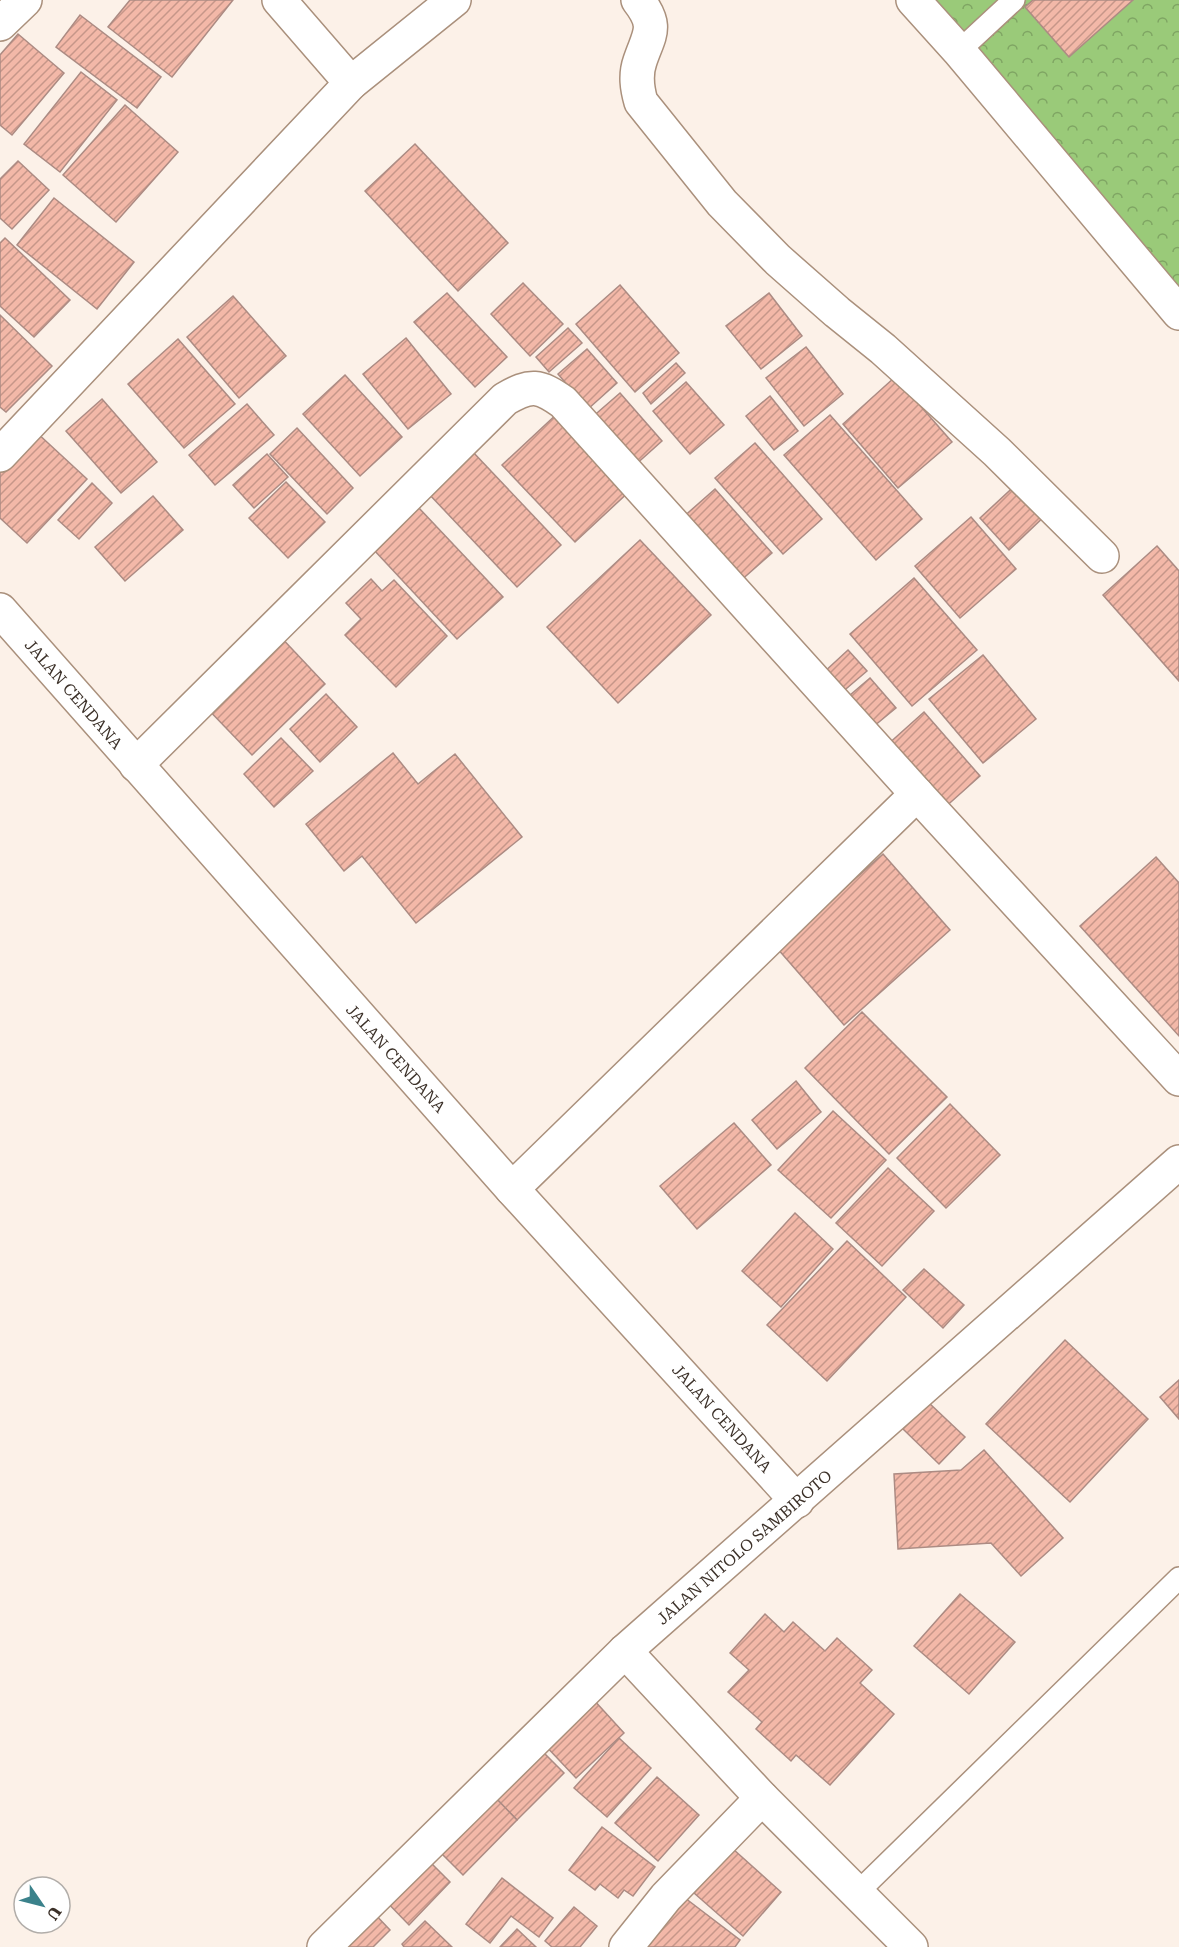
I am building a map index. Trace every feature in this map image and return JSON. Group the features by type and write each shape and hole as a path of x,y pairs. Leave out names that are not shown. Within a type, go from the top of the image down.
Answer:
{"street":[{"path":"0,24 25,0"},
{"path":"279,0 351,82"},
{"path":"0,455 351,82 454,0"},
{"path":"638,0 651,26 650,40 639,62 637,75 636,87 641,102 722,203 778,260 837,312 884,349 997,452 1102,556"},
{"path":"913,0 1175,299"},
{"path":"136,765 505,399 523,389 546,390 563,402 917,794 1179,1079"},
{"name":"JALAN CENDANA","path":"0,610 512,1189 797,1501"},
{"path":"512,1189 917,794"},
{"name":"JALAN NITOLO SAMBIROTO","path":"324,1947 625,1651 1179,1162"},
{"path":"625,1651 762,1798 911,1947"},
{"path":"626,1947 666,1898 762,1798"}],"lane":[{"path":"959,51 1014,0"},
{"path":"857,1893 1179,1578"}],"green space":[{"path":"913,0 1179,0 1179,294"}],"building":[{"path":"130,0 233,0 172,77 108,27"},
{"path":"1033,0 1133,0 1069,57 1025,7"},
{"path":"80,15 161,77 137,108 56,47"},
{"path":"18,34 64,73 12,135 0,125 0,55"},
{"path":"81,72 117,100 60,172 24,144"},
{"path":"125,105 178,152 116,222 63,175"},
{"path":"415,144 508,243 458,291 365,191"},
{"path":"18,161 49,190 12,229 0,218 0,179"},
{"path":"54,198 134,262 97,309 17,245"},
{"path":"5,238 70,300 34,337 0,306 0,243"},
{"path":"523,283 563,324 530,356 491,314"},
{"path":"620,285 679,353 635,392 576,324"},
{"path":"447,293 507,357 475,387 414,322"},
{"path":"769,293 802,336 761,369 726,326"},
{"path":"233,296 286,356 239,398 187,337"},
{"path":"0,315 52,366 6,412 0,407"},
{"path":"568,328 582,343 549,372 536,357"},
{"path":"406,338 451,394 408,429 363,374"},
{"path":"178,339 235,404 184,448 128,384"},
{"path":"806,347 843,394 804,426 766,378"},
{"path":"587,349 617,383 588,409 558,374"},
{"path":"676,363 685,373 651,404 643,393"},
{"path":"345,375 402,437 360,476 303,414"},
{"path":"895,377 952,442 898,488 843,424"},
{"path":"686,382 724,425 690,454 653,411"},
{"path":"620,393 662,441 633,467 590,419"},
{"path":"770,396 798,431 774,450 746,416"},
{"path":"102,399 157,462 121,493 66,431"},
{"path":"247,404 274,435 215,485 189,455"},
{"path":"560,411 633,488 575,542 502,465"},
{"path":"830,415 922,519 876,560 784,455"},
{"path":"297,428 353,488 327,514 270,454"},
{"path":"35,431 87,479 27,543 0,518 0,468"},
{"path":"755,443 822,519 783,554 715,478"},
{"path":"472,451 561,545 517,587 428,493"},
{"path":"267,454 288,477 254,508 233,485"},
{"path":"1020,481 1049,512 1009,550 980,518"},
{"path":"286,482 325,522 288,558 249,518"},
{"path":"92,483 112,503 79,539 58,520"},
{"path":"715,489 772,553 738,583 681,519"},
{"path":"153,496 183,530 125,581 95,547"},
{"path":"418,507 503,597 457,639 374,550"},
{"path":"971,517 1016,569 960,618 915,566"},
{"path":"640,540 711,615 618,703 547,627"},
{"path":"1157,546 1179,571 1179,681 1103,595"},
{"path":"914,578 977,650 912,706 850,634"},
{"path":"371,579 382,591 394,580 447,636 396,687 345,635 361,619 346,603"},
{"path":"276,632 325,684 252,755 202,703"},
{"path":"848,650 867,671 840,694 822,674"},
{"path":"983,655 1036,719 983,763 929,699"},
{"path":"870,678 896,708 868,731 843,701"},
{"path":"326,694 357,727 320,762 290,729"},
{"path":"924,712 980,776 942,810 886,746"},
{"path":"281,738 313,771 274,807 244,774"},
{"path":"393,753 418,784 455,754 522,837 416,923 362,856 344,871 306,824"},
{"path":"883,854 950,930 844,1025 777,948"},
{"path":"1156,857 1179,883 1179,1036 1080,926"},
{"path":"862,1012 947,1097 889,1154 805,1068"},
{"path":"796,1081 821,1112 777,1149 752,1120"},
{"path":"950,1104 1000,1155 946,1208 897,1158"},
{"path":"833,1111 886,1160 831,1218 778,1170"},
{"path":"734,1123 771,1165 697,1229 660,1186"},
{"path":"888,1168 934,1211 882,1266 836,1223"},
{"path":"795,1213 833,1249 781,1307 742,1271"},
{"path":"847,1241 906,1297 827,1381 767,1325"},
{"path":"924,1269 964,1305 943,1328 903,1290"},
{"path":"1065,1340 1148,1419 1070,1502 986,1424"},
{"path":"1179,1380 1179,1419 1160,1397"},
{"path":"928,1402 965,1437 939,1464 903,1429"},
{"path":"984,1450 1063,1538 1021,1576 991,1543 898,1549 894,1474 961,1470"},
{"path":"960,1594 1015,1642 969,1694 914,1646"},
{"path":"765,1614 784,1632 793,1622 825,1651 837,1638 872,1670 860,1683 894,1714 830,1785 796,1755 791,1761 756,1729 762,1722 728,1692 749,1670 730,1653"},
{"path":"592,1698 624,1733 576,1778 543,1743"},
{"path":"619,1738 651,1768 607,1817 574,1788"},
{"path":"537,1746 564,1773 517,1820 491,1793"},
{"path":"657,1777 699,1815 658,1861 615,1823"},
{"path":"491,1793 517,1820 463,1875 436,1848"},
{"path":"602,1827 655,1867 633,1896 624,1890 618,1898 600,1884 595,1890 569,1870"},
{"path":"733,1849 781,1892 743,1936 694,1893"},
{"path":"421,1853 450,1882 409,1925 380,1895"},
{"path":"502,1878 553,1918 539,1937 511,1916 490,1943 466,1924"},
{"path":"685,1898 740,1940 735,1947 635,1947"},
{"path":"574,1907 597,1926 580,1947 552,1947 545,1941"},
{"path":"370,1909 390,1930 373,1947 332,1947"},
{"path":"425,1921 452,1947 404,1947 402,1944"},
{"path":"517,1929 536,1947 500,1947"}]}
